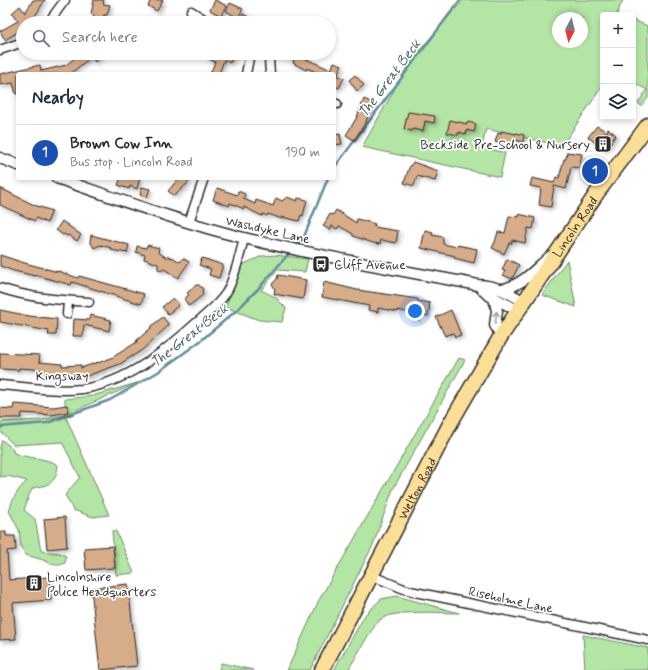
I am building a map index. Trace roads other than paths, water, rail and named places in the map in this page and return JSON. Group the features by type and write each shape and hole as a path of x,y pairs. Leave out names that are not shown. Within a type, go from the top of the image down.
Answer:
{"highway":[{"name":"Lincoln Road","path":"520,306 613,171 648,125"},
{"name":"Welton Road","path":"322,670 370,575 451,422 520,306"}],"street":[{"path":"53,16 65,0"},
{"path":"192,11 200,16"},
{"path":"0,50 16,44"},
{"path":"246,72 249,60"},
{"path":"269,60 270,72"},
{"path":"0,158 16,164"},
{"name":"Washdyke Lane","path":"62,180 189,222 244,238 502,289 520,306"},
{"path":"189,222 203,180"},
{"name":"Kingsway","path":"0,385 82,389 108,383 151,360 214,307 227,292 238,262 244,238"},
{"path":"502,289 508,288 521,281 557,251"},
{"name":"Washdyke Lane","path":"478,285 487,294 494,298 520,306"},
{"path":"0,288 13,293 37,297 89,302"},
{"path":"494,298 497,311 495,324 501,336"},
{"path":"67,314 68,301"},
{"name":"Riseholme Lane","path":"370,575 415,592 648,640"}],"waterway":[{"name":"The Great Beck","path":"336,165 460,0"},
{"name":"The Great Beck","path":"295,247 303,239 327,180"},
{"name":"The Great Beck","path":"0,429 0,427 47,423 110,400 158,372 199,342 237,310 259,288 291,251"}],"place":[{"name":"Beckside Pre-School & Nursery","path":"603,144"},
{"name":"Brown Cow Inn","path":"595,171"},
{"name":"Cliff Avenue","path":"321,264"},
{"name":"Lincolnshire Police Headquarters","path":"34,583"}]}
